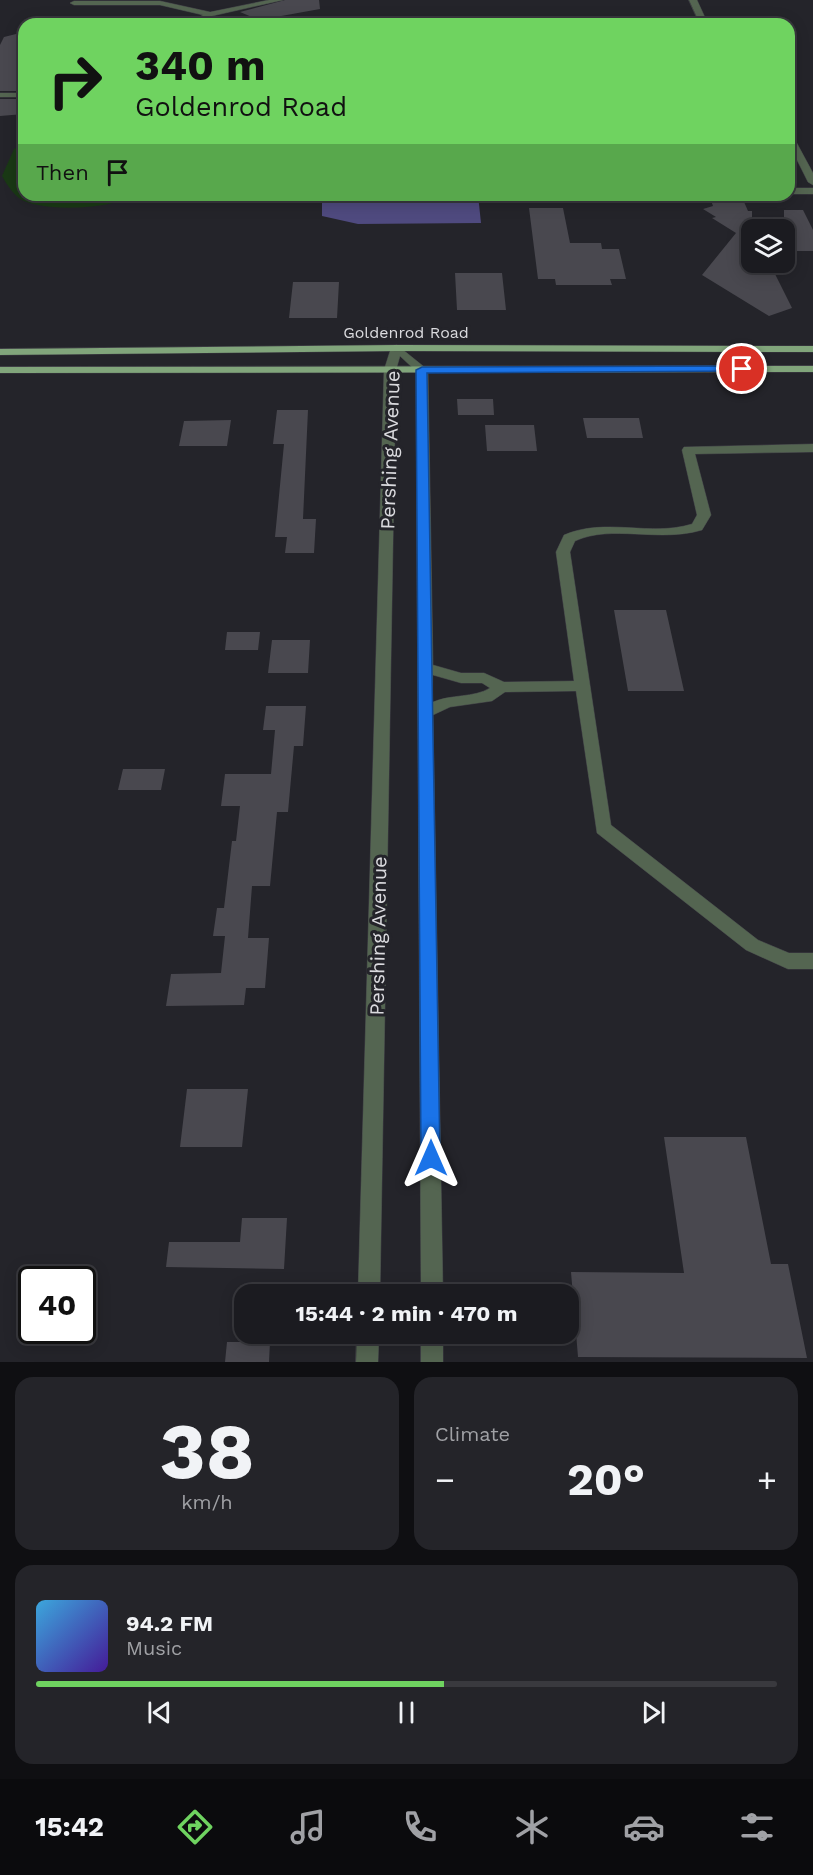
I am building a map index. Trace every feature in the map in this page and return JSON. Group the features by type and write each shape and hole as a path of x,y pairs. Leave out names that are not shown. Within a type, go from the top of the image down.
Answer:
{"main road":[{"name":"Goldenrod Road","path":"0,352 398,348 813,349"},
{"path":"0,360 79,359 126,351"},
{"name":"Goldenrod Road","path":"0,370 813,369"}],"street":[{"path":"202,18 210,14 279,0"},
{"path":"693,0 701,18"},
{"path":"74,3 160,3 210,14"},
{"path":"0,95 18,95"},
{"path":"795,148 813,182"},
{"path":"795,191 813,191"},
{"name":"Pershing Avenue","path":"369,1284 390,370 398,348 422,370 432,1284"},
{"path":"813,448 688,450 704,515 697,526 681,531 586,531 569,538 565,544 563,560 603,828 752,945 788,961 813,961"},
{"path":"425,668 462,678 484,678 502,687 582,686"},
{"path":"426,712 447,702 487,697 502,687"},
{"path":"367,1362 368,1344"},
{"path":"432,1344 432,1362"}],"green space":[{"path":"18,147 18,197 2,176 14,149"},
{"path":"24,201 120,201 96,206 64,208"}],"shaded area":[{"path":"322,201 479,201 481,223 358,224 322,216"}],"building":[{"path":"285,0 319,0 320,9 270,18 254,18 240,12"},
{"path":"18,34 18,91 0,91 0,45 4,37"},
{"path":"0,99 18,99 18,114 0,116"},
{"path":"711,201 744,201 748,211 752,211 752,219 741,219 741,273 774,273 792,308 769,316 702,275 736,233 712,218 716,217 703,209 713,206"},
{"path":"529,208 563,208 570,243 601,243 602,249 619,249 626,279 610,279 612,285 556,285 555,279 538,279"},
{"path":"784,210 803,210 813,230 813,251 795,251 795,219 784,219"},
{"path":"455,273 502,273 506,310 457,310"},
{"path":"293,282 339,282 337,318 289,318"},
{"path":"457,399 493,399 494,415 458,415"},
{"path":"277,410 308,410 303,519 316,519 314,553 285,553 287,537 275,537 284,444 273,444"},
{"path":"583,418 639,418 643,438 587,438"},
{"path":"231,420 227,446 179,446 184,421"},
{"path":"485,425 534,425 537,451 487,451"},
{"path":"614,610 666,610 684,691 628,691"},
{"path":"227,632 260,632 258,650 225,650"},
{"path":"272,640 310,640 308,673 268,673"},
{"path":"266,706 306,706 303,746 294,746 288,812 277,812 270,886 252,886 248,938 269,938 265,988 246,988 244,1005 166,1006 171,974 221,973 225,936 213,936 217,908 224,908 232,841 236,841 240,806 221,806 225,774 271,774 275,730 263,730"},
{"path":"123,769 165,769 161,790 118,790"},
{"path":"187,1089 248,1089 242,1147 180,1147"},
{"path":"664,1137 746,1137 771,1264 788,1264 807,1358 578,1357 579,1284 572,1284 571,1272 684,1273"},
{"path":"242,1218 287,1218 284,1269 166,1267 169,1242 240,1242"},
{"path":"227,1342 270,1344 269,1362 225,1362"}],"route":[{"path":"431,1158 422,370 742,369"}]}
